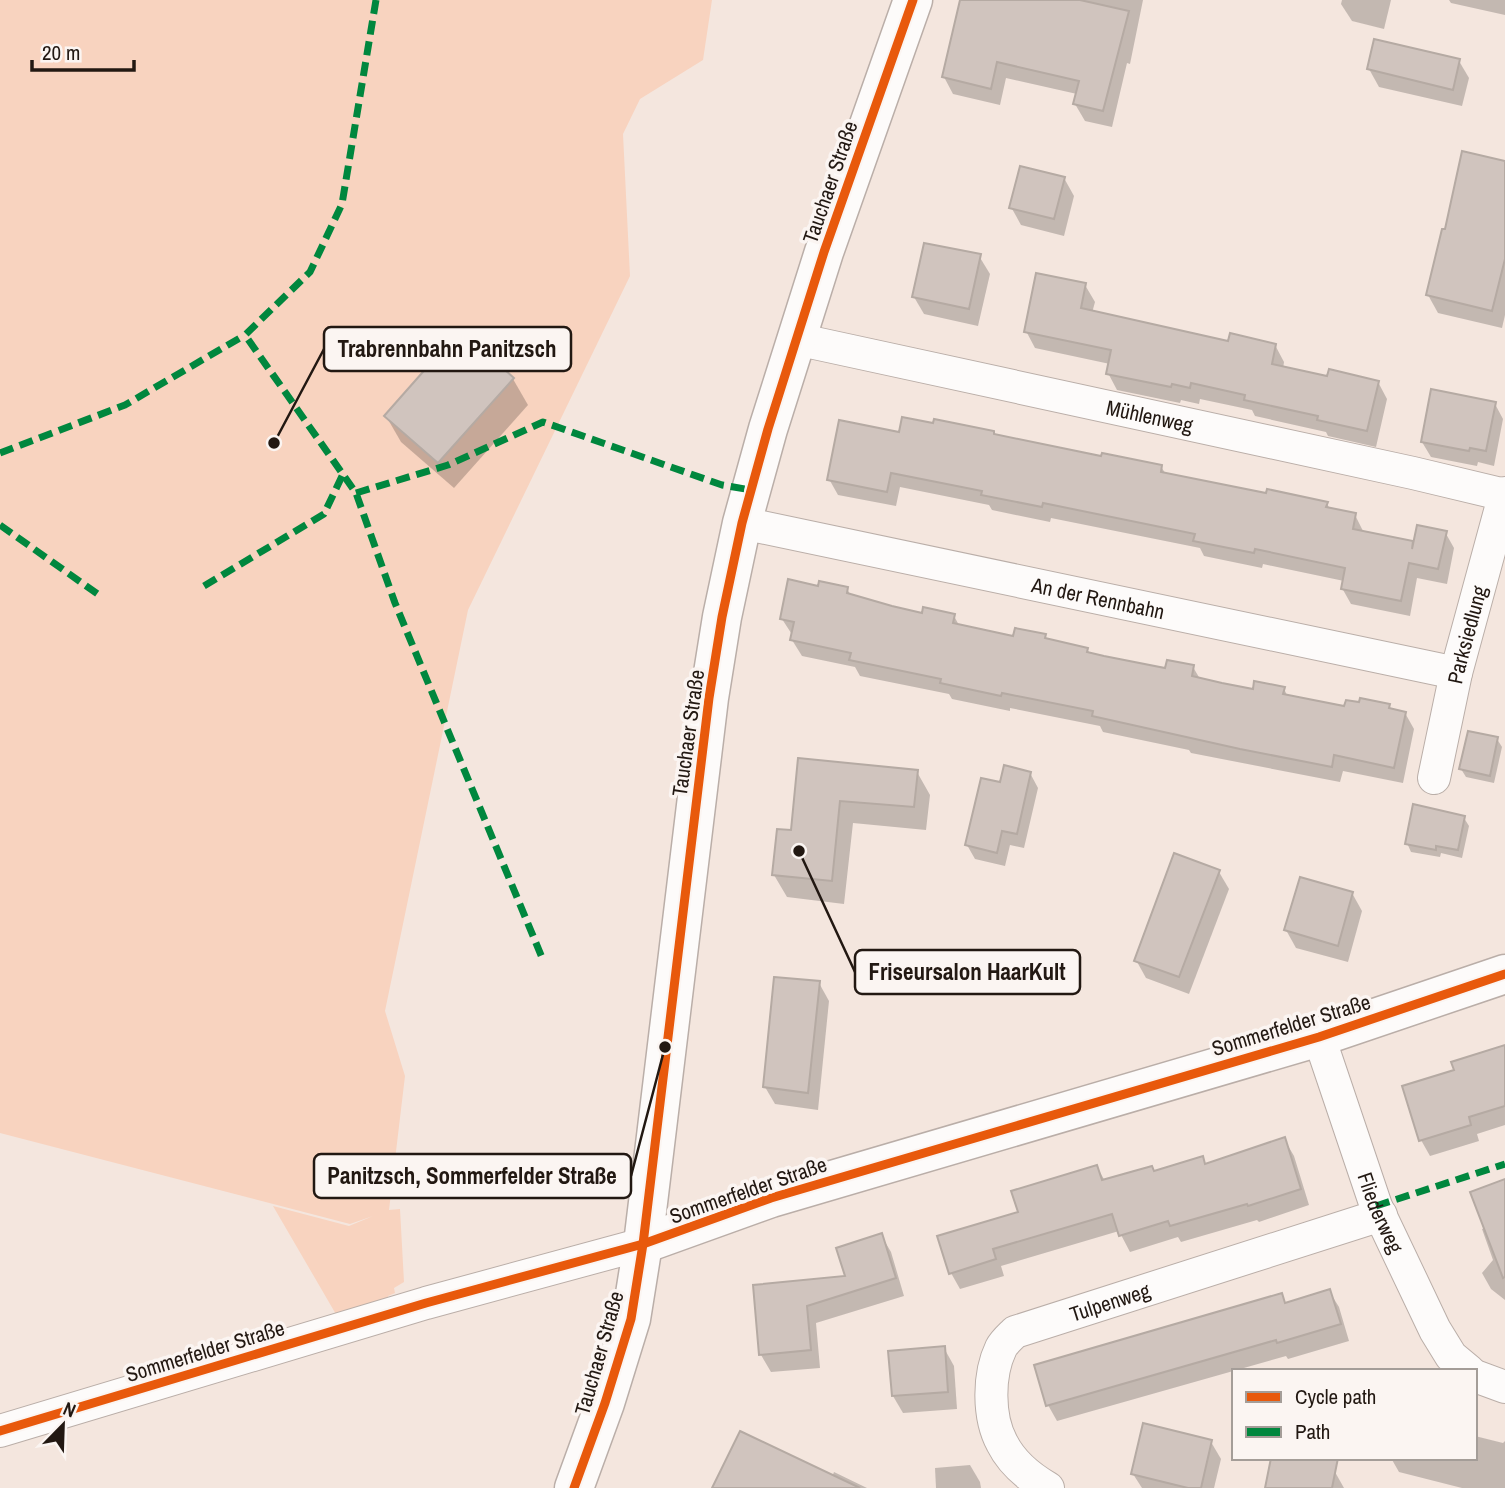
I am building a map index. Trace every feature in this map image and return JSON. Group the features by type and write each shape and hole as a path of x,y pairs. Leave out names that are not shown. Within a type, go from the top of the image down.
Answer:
{"street":[{"name":"Tauchaer Straße","path":"573,1488 605,1403 631,1319 643,1244 709,698 722,617 742,523 824,252 913,0"},
{"name":"Mühlenweg","path":"796,339 1505,495"},
{"name":"Parksiedlung","path":"1434,778 1456,673 1505,495"},
{"name":"An der Rennbahn","path":"742,523 1456,673"},
{"name":"Sommerfelder Straße","path":"0,1431 426,1303 643,1244 771,1198 1319,1037 1505,974"},
{"name":"Fliederweg","path":"1319,1037 1381,1215 1435,1330 1451,1356 1467,1369"},
{"name":"Tulpenweg","path":"1048,1488 1015,1463 1001,1442 995,1418 991,1392 996,1364 1002,1346 1015,1332 1381,1215"},
{"path":"1477,1377 1505,1387"}],"shaded area":[{"path":"0,0 712,0 703,60 640,99 623,134 630,276 468,610 385,1011 405,1076 389,1210 400,1209 404,1282 394,1288 395,1293 388,1296 388,1300 337,1316 273,1206 349,1226 373,1216 350,1224 0,1133"}],"building":[{"path":"960,0 1080,0 1129,11 1103,111 1073,104 1079,81 997,62 991,89 942,77"},
{"path":"1374,39 1460,59 1453,90 1367,69"},
{"path":"1462,151 1505,161 1505,259 1492,311 1426,295 1442,229 1445,229"},
{"path":"1020,166 1065,177 1054,219 1009,208"},
{"path":"924,243 981,254 969,309 912,297"},
{"path":"1036,273 1086,283 1081,308 1228,341 1230,333 1276,344 1272,364 1327,376 1329,369 1379,381 1367,431 1317,420 1318,416 1244,400 1245,395 1191,383 1190,388 1172,384 1171,387 1106,374 1111,350 1024,332"},
{"path":"460,330 514,378 438,463 384,416"},
{"path":"1431,389 1496,402 1486,451 1470,448 1469,451 1421,442"},
{"path":"902,417 933,423 934,419 1101,456 1102,453 1162,465 1161,472 1266,493 1267,489 1328,502 1326,507 1356,513 1353,529 1413,541 1412,549 1417,525 1447,531 1438,569 1409,563 1401,601 1341,589 1345,568 1255,549 1254,553 1193,541 1195,534 1043,503 1042,507 981,495 982,491 891,473 887,492 827,480 839,420 899,432"},
{"path":"788,579 818,586 819,581 848,587 847,593 922,613 923,607 955,614 953,623 1013,636 1015,628 1046,634 1045,638 1088,648 1087,652 1104,656 1165,668 1167,660 1194,665 1192,676 1222,683 1253,689 1254,681 1285,687 1283,694 1344,706 1346,700 1359,702 1360,698 1390,704 1389,708 1406,712 1394,768 1334,755 1332,767 1240,749 1092,716 1093,711 1002,693 1001,696 940,683 941,679 849,660 851,653 790,640 794,622 780,619"},
{"path":"1468,731 1498,737 1490,776 1459,769"},
{"path":"798,758 918,770 914,807 840,801 832,881 772,875 777,829 791,830"},
{"path":"1004,765 1031,772 1017,834 1002,831 997,853 965,845 981,778 1000,782"},
{"path":"1413,804 1465,816 1458,850 1436,846 1436,850 1405,844"},
{"path":"1174,853 1220,870 1179,977 1134,961"},
{"path":"1300,877 1353,892 1338,946 1284,930"},
{"path":"774,977 820,981 808,1093 763,1087"},
{"path":"1505,1045 1505,1106 1469,1117 1471,1125 1419,1141 1402,1086 1454,1070 1451,1062"},
{"path":"1285,1137 1301,1189 1248,1206 1247,1204 1170,1226 1168,1221 1119,1236 1112,1214 993,1249 996,1259 949,1274 937,1236 1018,1212 1011,1191 1097,1165 1102,1180 1152,1166 1154,1171 1203,1156 1205,1164"},
{"path":"1505,1179 1505,1277 1503,1278 1470,1192"},
{"path":"882,1233 896,1278 807,1306 811,1350 759,1355 753,1285 845,1276 836,1248"},
{"path":"1330,1289 1341,1324 1046,1406 1034,1365 1282,1293 1285,1303"},
{"path":"945,1346 948,1392 892,1396 888,1351"},
{"path":"1143,1423 1212,1440 1201,1488 1188,1488 1131,1474"},
{"path":"740,1431 860,1488 712,1488"},
{"path":"1271,1460 1338,1460 1332,1488 1265,1488"}],"marked path":[{"path":"376,0 342,204 310,272 245,335 356,493 395,603 543,960"},
{"path":"0,453 125,405 245,335"},
{"path":"356,493 448,465 543,422 722,485 751,490"},
{"path":"204,586 324,514 343,474"},
{"path":"0,525 99,595"},
{"path":"1376,1206 1505,1164"}],"cycle path":[{"path":"574,1488 605,1403 631,1319 643,1244 709,698 722,617 742,523 768,429 824,252 913,0"},
{"path":"0,1431 426,1303 643,1244 771,1198 1319,1037 1505,974"}],"place":[{"name":"Trabrennbahn Panitzsch","path":"274,443"},
{"name":"Friseursalon HaarKult","path":"799,851"},
{"name":"Panitzsch, Sommerfelder Straße","path":"665,1047"}]}
